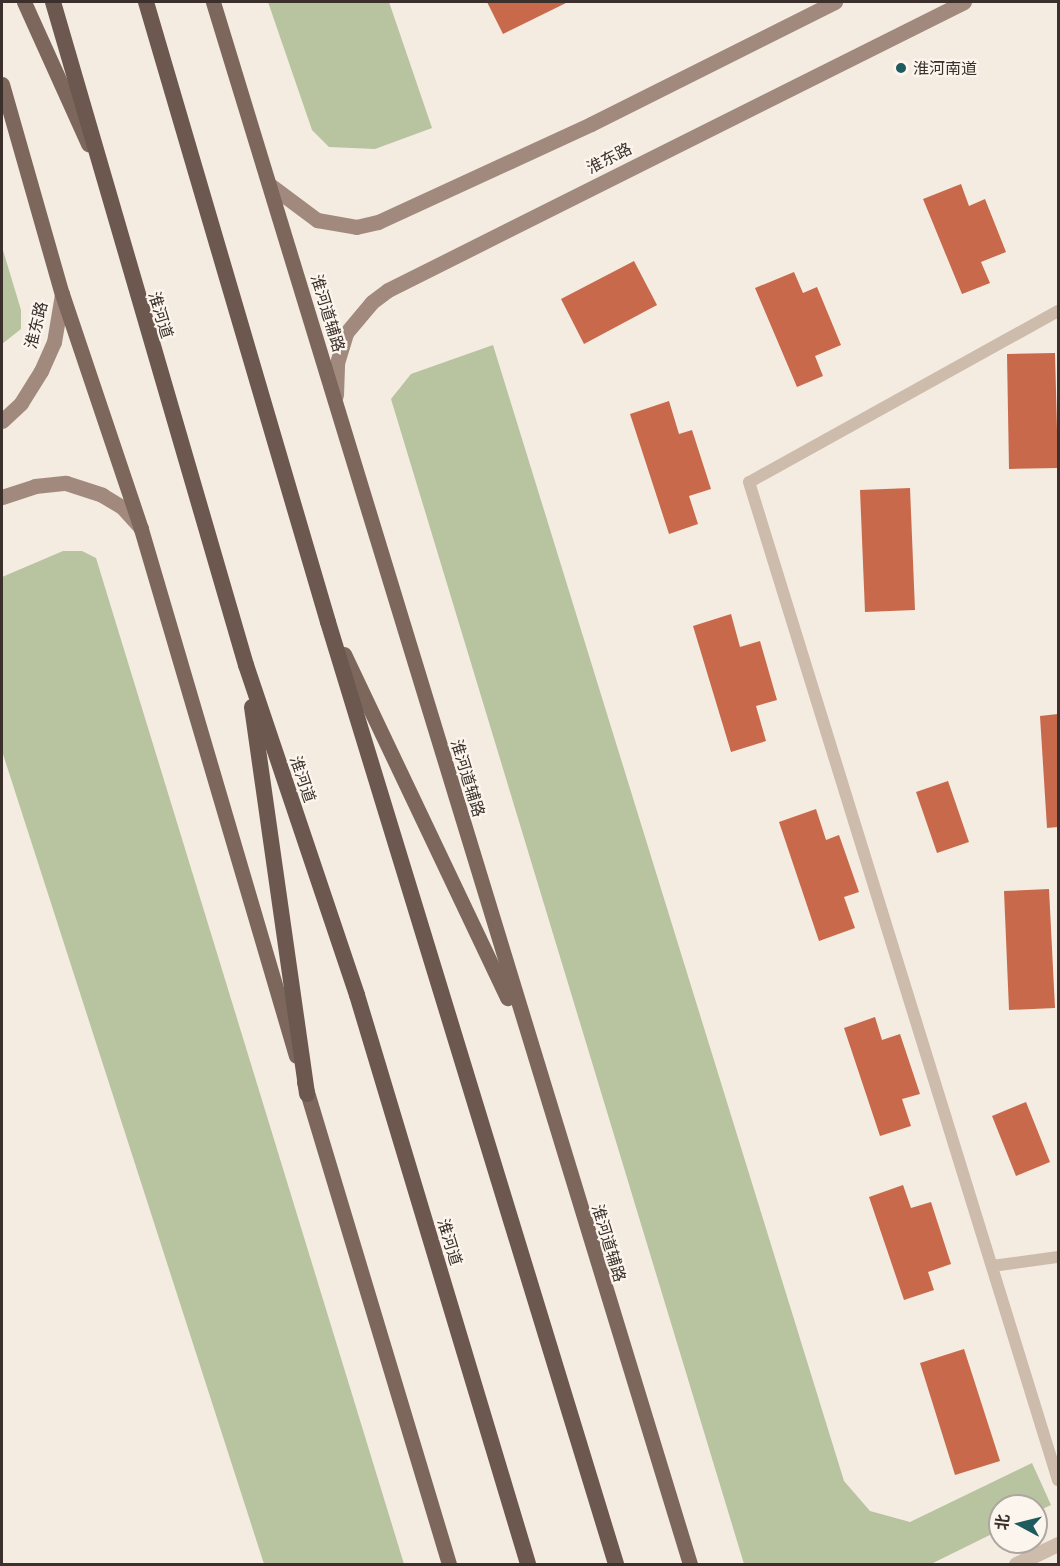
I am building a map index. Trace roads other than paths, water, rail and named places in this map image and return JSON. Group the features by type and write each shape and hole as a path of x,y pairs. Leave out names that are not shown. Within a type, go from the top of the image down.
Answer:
{"highway":[{"name":"淮河道","path":"53,2 97,163 246,665 357,995 528,1564"},
{"path":"146,2 328,622 616,1564"},
{"path":"246,665 307,1094"}],"main road":[{"path":"24,2 97,163"},
{"name":"淮河道辅路","path":"213,2 336,401 529,1044 690,1564"},
{"path":"270,185 317,220 356,227 378,222 591,124 835,2"},
{"name":"淮东路","path":"336,401 335,374 346,333 372,302 388,290 964,2"},
{"path":"2,84 62,294 141,529 307,1094 449,1564"},
{"name":"淮东路","path":"2,421 21,403 41,371 54,342 62,294"},
{"path":"2,497 35,486 66,483 102,495 122,507 141,529"},
{"path":"328,622 529,1044"}],"street":[{"path":"1016,1564 1059,1544"}],"lane":[{"path":"1059,311 749,483 1059,1479"},
{"path":"992,1266 1059,1257"}],"place":[{"name":"淮河南道","path":"901,68"}]}
